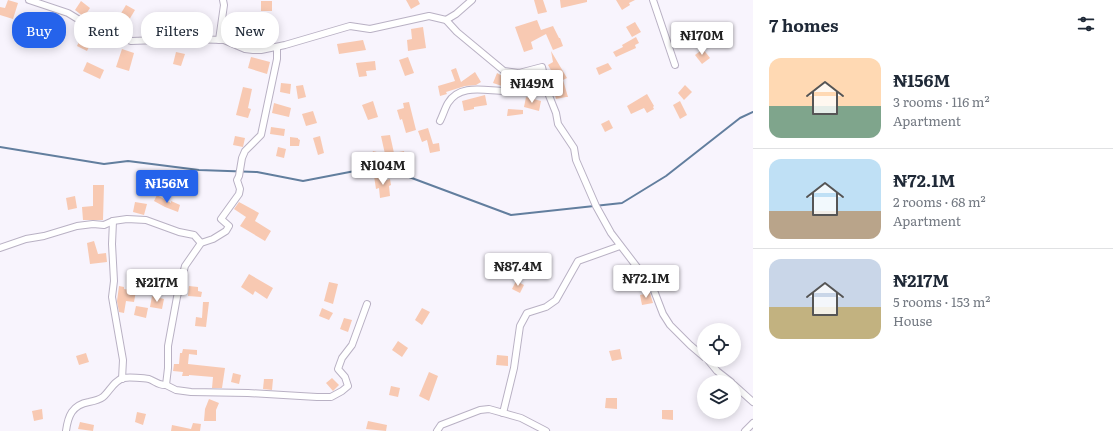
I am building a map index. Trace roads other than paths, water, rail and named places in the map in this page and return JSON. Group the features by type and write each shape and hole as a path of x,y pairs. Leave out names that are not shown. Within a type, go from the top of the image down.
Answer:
{"street":[{"path":"29,0 68,13 86,24 131,41 188,39 219,40 224,5 223,0"},
{"path":"446,20 456,14 472,0"},
{"path":"653,0 675,65"},
{"path":"279,46 350,26 370,29 429,16 446,20 457,32 504,71 519,73 542,67 548,93 556,113 558,124 574,148 576,160 594,202 611,233 653,288 663,314 670,325 697,350"},
{"path":"243,48 262,50 272,48"},
{"path":"166,384 168,346 177,297 185,266 201,243 213,239 226,231 229,226 221,219 239,194 240,189 237,180 240,176 242,158 245,151 261,135 277,59 277,48"},
{"path":"440,121 447,104 454,96 466,90 484,89 505,91 519,73"},
{"path":"0,248 26,239 44,236 77,226 93,224 104,225 113,221 127,219 146,220 180,232 194,235 201,243"},
{"path":"113,221 112,244 114,281 112,297 123,360 122,379"},
{"path":"503,413 514,368 520,326 527,313 546,307 556,300 578,261 620,246"},
{"path":"66,431 67,420 70,413 82,404 103,397 118,380 125,378 148,379 162,385 166,384 176,390 191,392 248,392 301,397 331,397 348,386 345,377 338,369 342,358 352,346 367,304"},
{"path":"714,367 722,375"},
{"path":"741,391 753,402"},
{"path":"437,431 441,425 480,410 489,409 521,418 546,431"},
{"path":"744,431 753,423"}],"waterway":[{"path":"0,147 104,164 128,161 199,170 257,172 303,181 360,170 401,174 511,215 622,203 666,176 740,118 753,112"}]}
